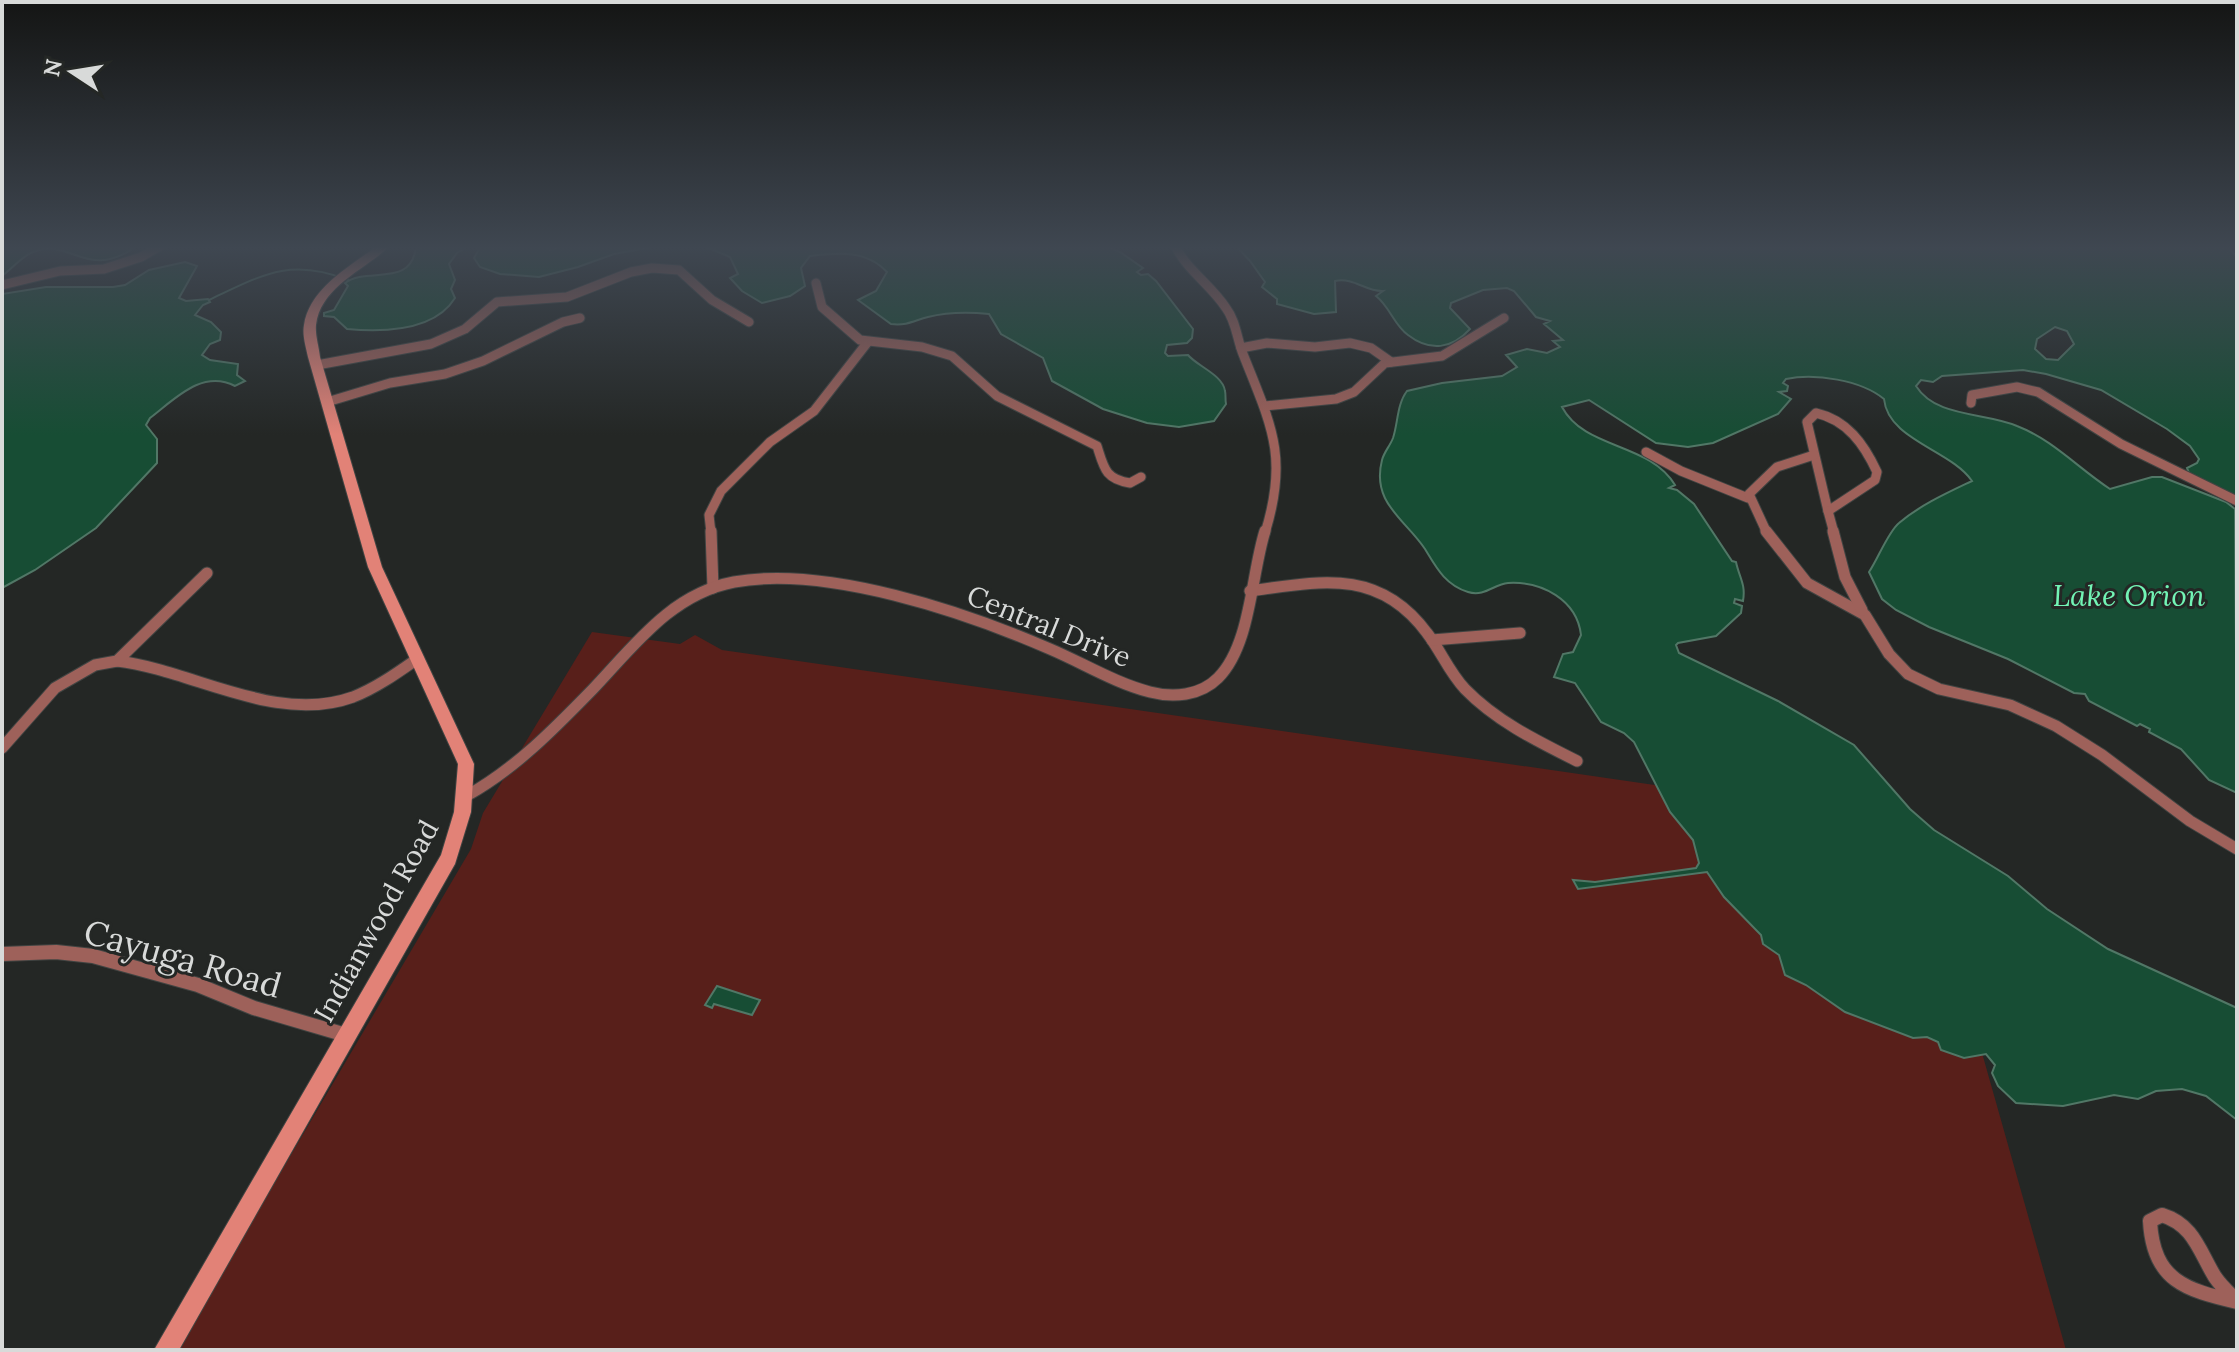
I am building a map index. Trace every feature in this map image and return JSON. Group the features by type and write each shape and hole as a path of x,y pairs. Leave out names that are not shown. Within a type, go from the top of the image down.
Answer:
{"street":[{"name":"Indianwood Road","path":"166,1350 449,858 468,795 466,764 375,567 317,365 310,323 318,309"},
{"path":"317,365 431,344 465,329 489,309"},
{"path":"727,309 749,322"},
{"path":"825,309 867,343 922,347 952,356 1006,402 1097,446 1103,473 1110,479 1130,483 1141,477"},
{"name":"Central Drive","path":"468,795 502,773 542,737 608,673 661,615 693,595 736,582 767,579 837,586 876,594 954,613 1001,629 1136,687 1182,695 1201,689 1225,672 1242,636 1256,561 1279,485 1278,452 1265,406 1231,315 1226,309"},
{"path":"327,402 390,383 445,374 483,361 563,322 580,318"},
{"path":"1265,406 1336,399 1354,392 1376,369 1391,362 1442,356 1504,318"},
{"path":"713,588 709,515 721,491 770,442 814,411 867,343"},
{"path":"1241,348 1267,343 1315,347 1350,343 1371,348 1391,362"},
{"path":"1971,403 1971,396 1975,394 2017,387 2032,389 2121,444 2237,501"},
{"path":"1828,511 1875,480 1877,472 1851,430 1827,415 1816,413 1807,422 1814,455 1828,511 1845,577 1891,658 1906,673 1954,694 2008,705 2055,726 2104,756 2192,823 2237,849"},
{"path":"1646,452 1681,471 1748,498"},
{"path":"1814,455 1789,459 1779,465 1748,498 1753,514 1796,575 1863,613"},
{"path":"117,661 207,573"},
{"path":"1250,591 1322,582 1370,585 1389,593 1409,609 1462,686 1492,713 1577,761"},
{"path":"1432,640 1520,633"},
{"path":"2,748 55,688 95,665 117,661 145,662 240,693 285,703 313,705 343,700 375,687 417,659"},
{"name":"Cayuga Road","path":"2,954 56,952 93,956 198,985 254,1008 346,1035"},
{"path":"2155,1216 2183,1222 2198,1242 2216,1278 2237,1301 2196,1293 2167,1276 2150,1230 2150,1221 2155,1216"}],"shaded area":[{"path":"592,632 680,644 695,635 722,650 1917,823 2066,1350 176,1350 471,849 483,813"}],"water":[{"path":"2,309 200,309 195,315 211,322 221,332 220,340 210,344 202,355 210,360 238,364 237,375 245,381 235,386 211,381 200,384 179,395 150,418 146,425 157,439 157,463 96,528 35,570 2,588"},
{"path":"446,309 421,324 375,330 347,329 334,317 324,316 324,313 334,310"},
{"path":"871,309 1178,309 1193,329 1192,338 1187,343 1167,345 1165,353 1168,356 1188,355 1215,375 1223,385 1226,404 1214,421 1179,427 1147,423 1103,409 1052,381 1043,358 1001,334 989,314 951,313 891,324"},
{"name":"Lake Orion","path":"1296,309 1336,309 1336,312 1314,314"},
{"name":"Lake Orion","path":"1388,309 1451,309 1470,329 1456,341 1433,346 1416,340 1399,326"},
{"name":"Lake Orion","path":"1529,309 2237,309 2237,499 2189,473 2187,468 2199,459 2190,446 2101,390 2023,370 1942,376 1933,382 1921,380 1916,386 1936,404 1948,409 2004,422 2030,432 2110,489 2162,477 2226,502 2235,509 2237,793 2209,780 2181,749 2149,732 2150,729 2140,724 2137,726 2089,701 2085,694 2074,693 2008,659 1929,627 1882,599 1869,572 1895,527 1925,505 1972,481 1950,461 1896,425 1884,399 1874,392 1837,380 1810,377 1786,379 1783,383 1788,386 1787,391 1779,392 1791,399 1778,414 1713,443 1688,447 1656,443 1589,400 1562,407 1572,421 1586,431 1650,461 1664,471 1675,485 1669,488 1677,490 1694,504 1732,561 1736,562 1744,595 1743,601 1735,599 1734,603 1742,606 1741,613 1716,636 1678,643 1679,653 1778,701 1854,745 1910,809 1934,830 2008,876 2047,909 2108,949 2237,1008 2237,1120 2206,1096 2182,1089 2156,1091 2138,1099 2114,1095 2063,1106 2016,1103 1998,1086 1992,1073 1995,1065 1986,1054 1964,1058 1941,1050 1938,1042 1927,1037 1913,1038 1845,1012 1806,985 1785,975 1779,955 1763,944 1761,935 1724,897 1707,872 1578,889 1573,880 1595,882 1696,868 1699,863 1693,840 1670,812 1634,742 1624,733 1601,722 1575,683 1554,677 1563,654 1573,652 1581,635 1573,612 1556,595 1533,585 1508,583 1474,593 1453,585 1442,575 1385,499 1380,475 1383,457 1393,438 1399,408 1407,391 1442,383 1502,376 1517,367 1506,355 1527,349 1547,353 1560,347 1553,341 1563,340 1544,324 1550,321 1536,317","holes":["2055,327 2067,331 2074,344 2058,360 2046,359 2035,349 2037,339"]},
{"path":"717,986 760,1000 752,1015 714,1004 712,1008 705,1005"}]}
